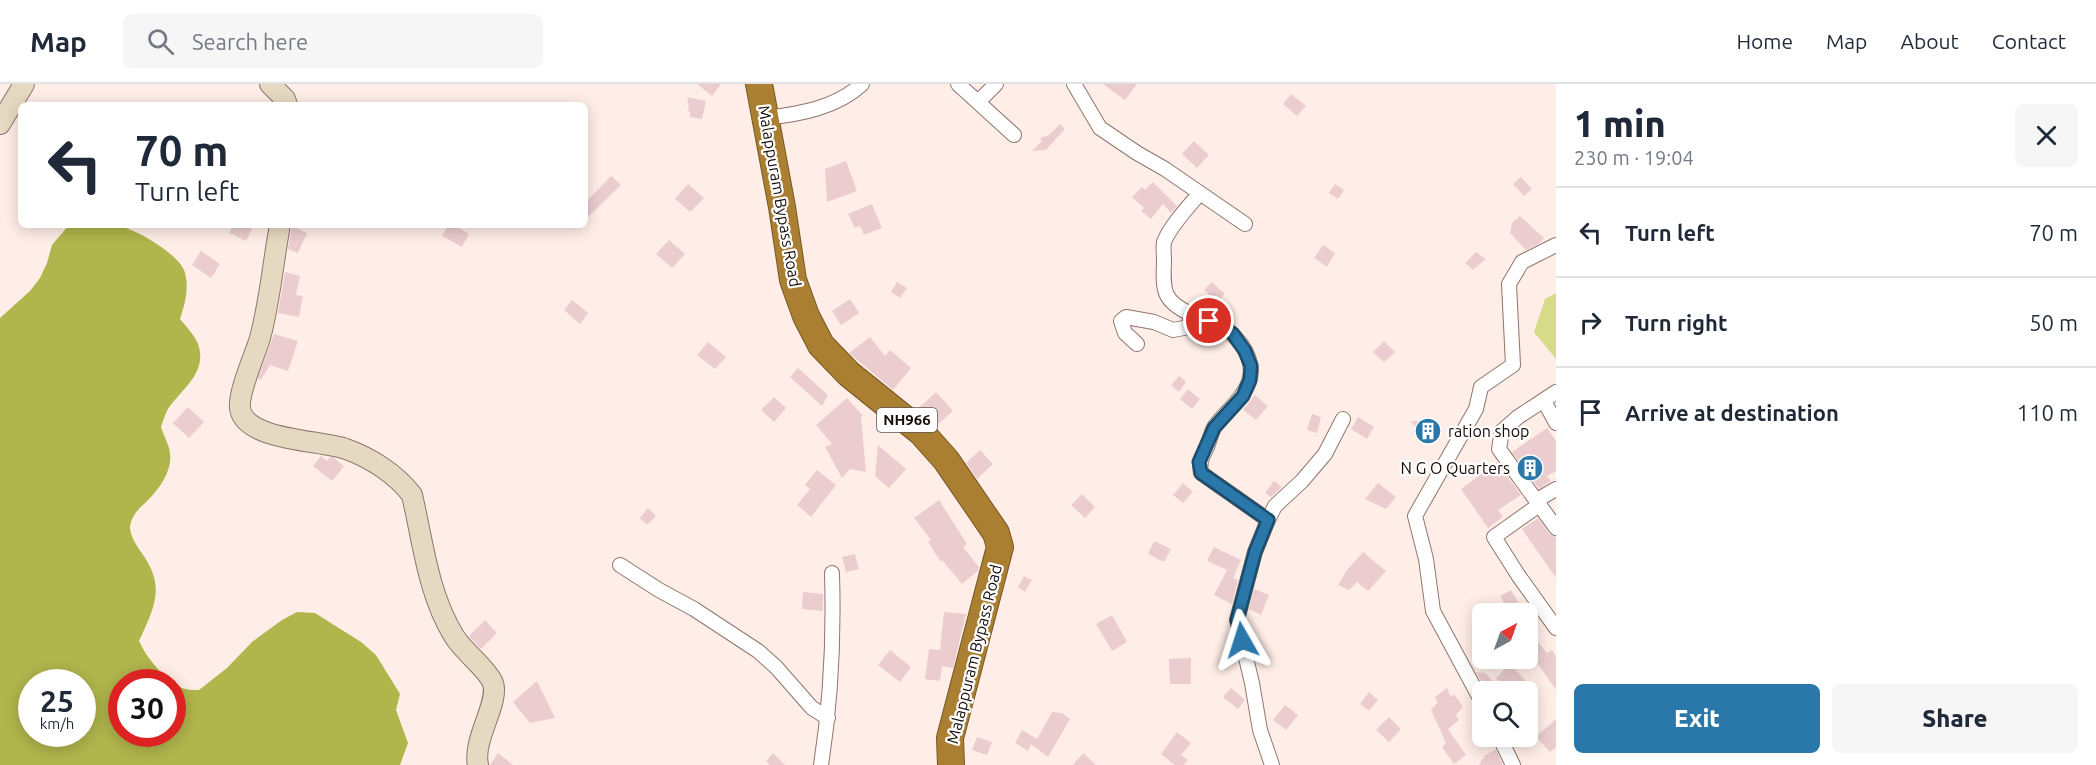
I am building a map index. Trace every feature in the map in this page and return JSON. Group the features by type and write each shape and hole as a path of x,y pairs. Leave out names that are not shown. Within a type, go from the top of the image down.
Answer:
{"highway":[{"name":"Malappuram Bypass Road","path":"759,84 793,280 806,316 821,345 849,374 921,432 946,460 996,533 1000,547 950,738 951,765"}],"street":[{"path":"0,124 24,84"},
{"path":"270,84 286,102"},
{"path":"766,118 802,114 830,104 862,84"},
{"path":"958,84 1014,135"},
{"path":"978,102 996,84"},
{"path":"1074,84 1100,128 1245,224"},
{"path":"1137,344 1125,333 1121,321 1126,317 1154,322 1173,330 1189,327 1191,314 1178,308 1167,296 1162,284 1164,243 1184,211 1200,193"},
{"path":"279,228 261,335 242,394 240,408 244,418 256,428 282,436 344,448 372,460 403,484 412,495 435,599 454,636 493,682 494,697 478,740 478,765"},
{"path":"1472,683 1433,611 1426,559 1415,516 1476,409 1481,387 1513,365 1509,284 1522,262 1556,245"},
{"path":"1190,318 1221,325 1233,334 1245,351 1251,366 1250,380 1243,396 1214,428 1199,462 1201,473 1268,520"},
{"path":"1556,392 1518,417 1502,431 1499,449 1556,528"},
{"path":"1544,401 1556,423"},
{"path":"1272,765 1260,730 1237,620 1255,552 1275,506 1302,481 1325,454 1343,419"},
{"path":"1556,489 1494,537 1556,628"},
{"path":"620,565 758,651 776,667 812,708 828,718"},
{"path":"820,765 828,718 834,630 832,573"},
{"path":"1504,747 1513,765"}],"green space":[{"path":"66,228 126,228 132,230 164,249 180,263 184,270 187,282 186,295 180,319 193,334 200,352 200,361 194,376 168,409 161,427 170,456 168,471 155,492 139,508 130,527 134,540 149,564 156,586 150,617 139,641 158,669 108,669 108,747 186,747 186,689 199,690 227,668 252,642 282,620 297,612 315,613 361,642 376,655 400,694 396,710 408,743 400,765 0,765 0,318 30,291 40,278 52,245"},
{"path":"1556,293 1556,359 1534,332 1545,299"}],"building":[{"path":"697,84 721,84 712,96"},
{"path":"1103,84 1137,84 1125,100"},
{"path":"1291,94 1306,106 1297,116 1283,104"},
{"path":"687,97 706,101 702,119 690,117 690,112 687,111 689,107"},
{"path":"1060,124 1065,129 1046,150 1032,151 1042,141 1040,138 1049,135"},
{"path":"1194,141 1209,155 1197,168 1182,154"},
{"path":"846,161 857,191 827,202 825,169"},
{"path":"611,176 621,185 588,217 588,200"},
{"path":"1521,177 1532,189 1524,196 1513,184"},
{"path":"1153,182 1177,206 1171,213 1163,204 1151,219 1141,211 1144,208 1132,197 1142,187 1145,190"},
{"path":"688,184 704,198 690,212 675,199"},
{"path":"1335,184 1344,190 1338,199 1329,193"},
{"path":"872,204 882,228 864,235 860,226 855,228 848,214"},
{"path":"1520,216 1544,238 1540,243 1526,250 1510,233 1512,223"},
{"path":"232,228 252,228 246,241 229,233"},
{"path":"292,228 307,233 298,253 288,249"},
{"path":"446,228 459,228 469,234 462,247 442,236"},
{"path":"669,240 685,254 672,268 656,254"},
{"path":"1323,245 1335,253 1327,267 1314,258"},
{"path":"201,251 220,264 211,278 192,265"},
{"path":"1476,252 1486,259 1473,270 1465,263"},
{"path":"285,272 300,276 296,295 303,296 299,317 278,313"},
{"path":"897,282 907,288 900,298 891,292"},
{"path":"1212,282 1225,294 1217,302 1204,290"},
{"path":"850,299 859,313 841,325 832,311"},
{"path":"572,300 588,313 580,324 564,310"},
{"path":"274,334 298,341 288,371 270,365 261,380 258,378"},
{"path":"870,337 885,356 890,350 911,368 893,390 849,353"},
{"path":"1384,341 1395,352 1384,362 1373,352"},
{"path":"708,342 726,357 715,369 697,355"},
{"path":"798,368 828,395 822,406 790,377"},
{"path":"1179,376 1186,382 1179,392 1171,385"},
{"path":"1188,389 1200,399 1192,409 1180,399"},
{"path":"936,392 953,411 936,426 920,407"},
{"path":"1255,395 1268,406 1256,420 1243,410"},
{"path":"774,397 786,408 774,422 761,410"},
{"path":"847,398 863,416 861,417 866,472 850,469 842,478 825,447 832,444 816,425"},
{"path":"188,407 204,422 189,438 173,423"},
{"path":"1312,414 1321,417 1317,433 1307,430"},
{"path":"1358,417 1374,427 1367,439 1351,429"},
{"name":"ration shop","path":"1410,421 1434,421 1439,428 1429,440"},
{"path":"1547,428 1556,441 1556,471 1547,476 1551,481 1539,489 1512,452"},
{"path":"878,445 906,469 889,488 875,476"},
{"path":"980,450 993,464 977,479 966,463"},
{"path":"321,456 327,461 330,457 334,458 344,466 332,481 313,466"},
{"path":"1497,462 1521,495 1498,510 1503,517 1488,528 1461,489"},
{"path":"817,470 836,485 811,517 797,505 810,489 805,485"},
{"path":"1274,481 1282,487 1271,497 1265,493"},
{"path":"1183,483 1193,492 1183,503 1173,495"},
{"path":"1378,483 1396,497 1386,509 1365,499"},
{"path":"1082,494 1095,507 1085,518 1071,505"},
{"path":"939,500 967,544 963,547 979,567 978,571 962,584 942,560 941,562 928,542 931,540 914,518"},
{"path":"648,508 656,516 647,525 640,518"},
{"name":"N G O Quarters","path":"1538,518 1549,534 1556,537 1556,578 1522,529"},
{"path":"1154,541 1171,549 1164,562 1148,554"},
{"path":"1214,547 1241,560 1233,578 1238,580 1232,604 1214,595 1227,570 1207,561"},
{"path":"1363,552 1386,571 1368,591 1357,582 1349,590 1338,585 1347,570"},
{"path":"855,554 859,569 846,572 842,557"},
{"path":"1024,576 1032,580 1025,592 1018,587"},
{"path":"1254,589 1269,595 1261,615 1249,609"},
{"path":"1511,590 1519,603 1504,603 1500,596"},
{"path":"803,592 823,594 823,611 802,609"},
{"path":"944,612 966,614 953,668 942,666 940,681 925,679 929,649 940,650"},
{"path":"1112,615 1127,642 1112,651 1096,624"},
{"path":"485,620 497,633 481,649 469,636"},
{"path":"1538,642 1547,653 1552,650 1556,656 1556,690 1538,664"},
{"path":"890,650 911,667 900,682 878,665"},
{"path":"1191,658 1191,684 1170,684 1169,659"},
{"path":"1505,669 1515,669 1526,681 1499,681 1496,678"},
{"path":"1476,672 1485,673 1493,681 1481,681"},
{"path":"537,681 555,718 530,723 513,702"},
{"path":"1231,688 1245,700 1238,709 1223,697"},
{"path":"1447,688 1451,697 1454,694 1463,707 1456,715 1459,720 1448,729 1466,755 1454,764 1442,747 1446,743 1431,710 1438,702 1435,697"},
{"path":"1369,692 1378,700 1369,711 1360,704"},
{"path":"1285,705 1298,715 1286,730 1273,720"},
{"path":"1052,712 1062,713 1070,719 1048,757 1031,744 1028,751 1015,743 1022,730 1037,739"},
{"path":"1389,717 1401,729 1389,742 1376,730"},
{"path":"1556,719 1556,747 1550,752 1538,739 1538,735"},
{"path":"1177,732 1191,743 1181,755 1188,760 1184,765 1175,765 1161,754"},
{"path":"977,737 992,742 987,755 972,750"},
{"path":"1496,750 1503,765 1479,765 1485,755"},
{"path":"498,753 513,765 490,765"},
{"path":"773,753 785,765 770,765 766,761"},
{"path":"1083,753 1096,765 1073,765"}],"place":[{"name":"ration shop","path":"1428,431"},
{"name":"N G O Quarters","path":"1530,468"}],"route":[{"path":"1209,321 1221,325 1233,334 1245,351 1251,366 1250,380 1243,396 1214,428 1199,462 1201,473 1268,520 1255,552 1237,620 1242,640"}]}
